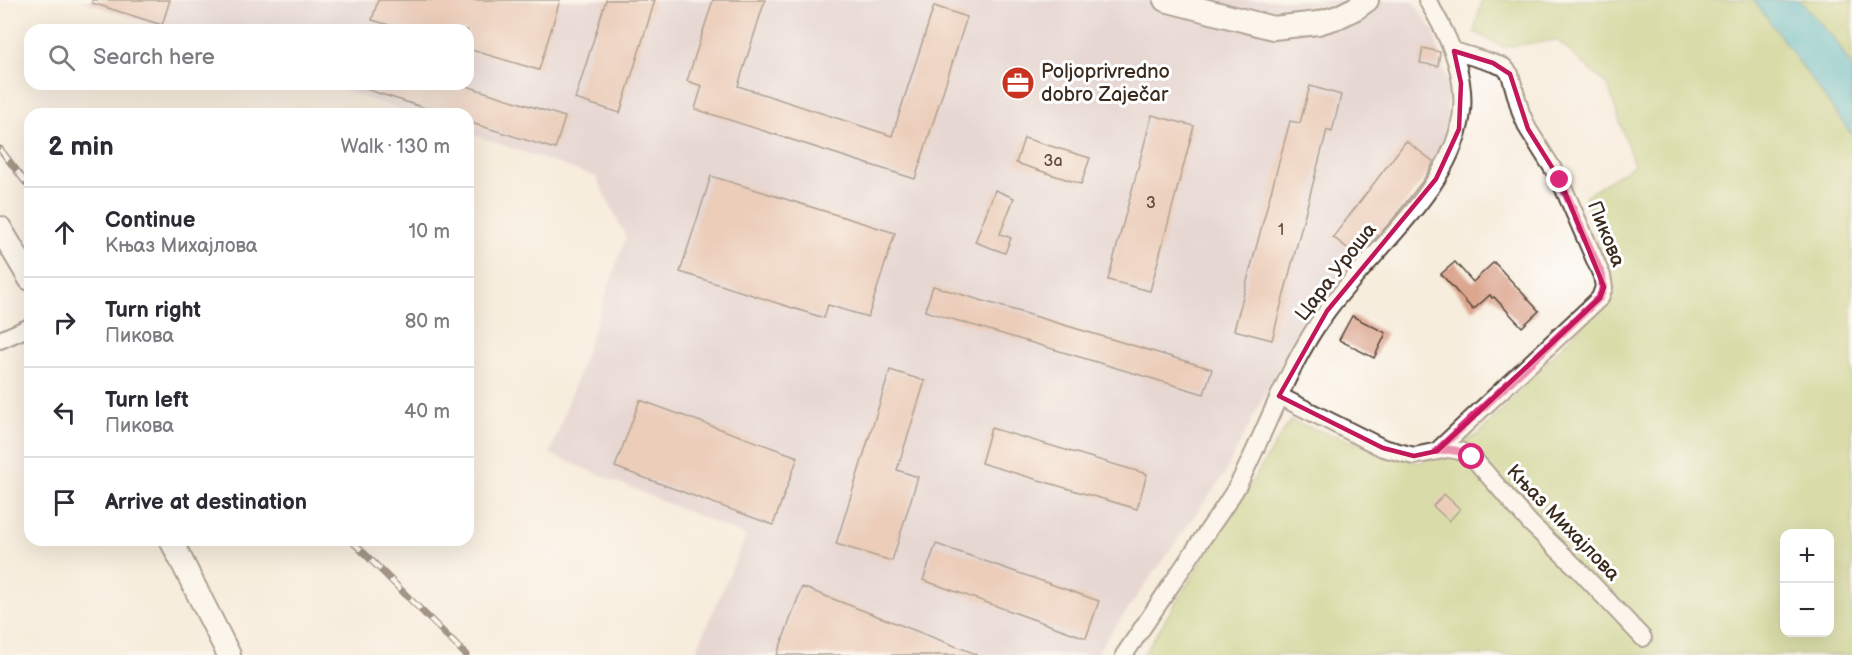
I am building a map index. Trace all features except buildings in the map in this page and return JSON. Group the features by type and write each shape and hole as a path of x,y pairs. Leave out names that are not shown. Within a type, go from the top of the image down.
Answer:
{"street":[{"path":"1165,0 1273,28 1318,23 1338,17 1367,0"},
{"name":"Цара Уроша","path":"1124,655 1237,486 1302,351 1327,311 1414,208 1436,179 1449,156 1459,129 1464,104 1454,51 1427,0"},
{"name":"Пикова","path":"1437,451 1599,298 1604,287 1602,276 1560,180 1528,129 1510,74 1504,67 1454,51"},
{"path":"0,228 24,269"},
{"path":"0,340 24,330"},
{"name":"Књаз Михајлова","path":"1279,396 1383,448 1414,456 1448,449 1460,451 1472,457 1530,522 1643,638"},
{"path":"174,546 229,655"}],"highlighted area":[{"path":"1454,51 1493,63 1510,74 1528,129 1560,180 1604,287 1600,298 1437,451 1414,456 1383,448 1279,396 1327,311 1436,179 1459,129 1461,83"}],"shaded area":[{"path":"79,0 1412,0 1433,30 1449,89 1446,126 1441,148 1310,314 1260,403 1224,475 1095,655 694,655 746,536 550,454 626,237 596,177 474,135 474,108 395,108 343,90 474,90 474,24 149,24"}],"green space":[{"path":"1482,0 1852,0 1852,655 1143,655 1290,421 1419,463 1478,435 1613,292 1585,196 1634,165 1608,86 1557,40 1503,47 1474,32"}],"water":[{"path":"1754,0 1799,0 1836,41 1852,68 1852,135"}],"railway":[{"path":"0,149 24,180"},
{"path":"357,546 466,655"}],"place":[{"name":"Poljoprivredno dobro Zaječar","path":"1018,83"}],"route":[{"path":"1472,457 1460,451 1448,449 1437,451 1602,294 1604,287 1602,276 1560,180"}]}
